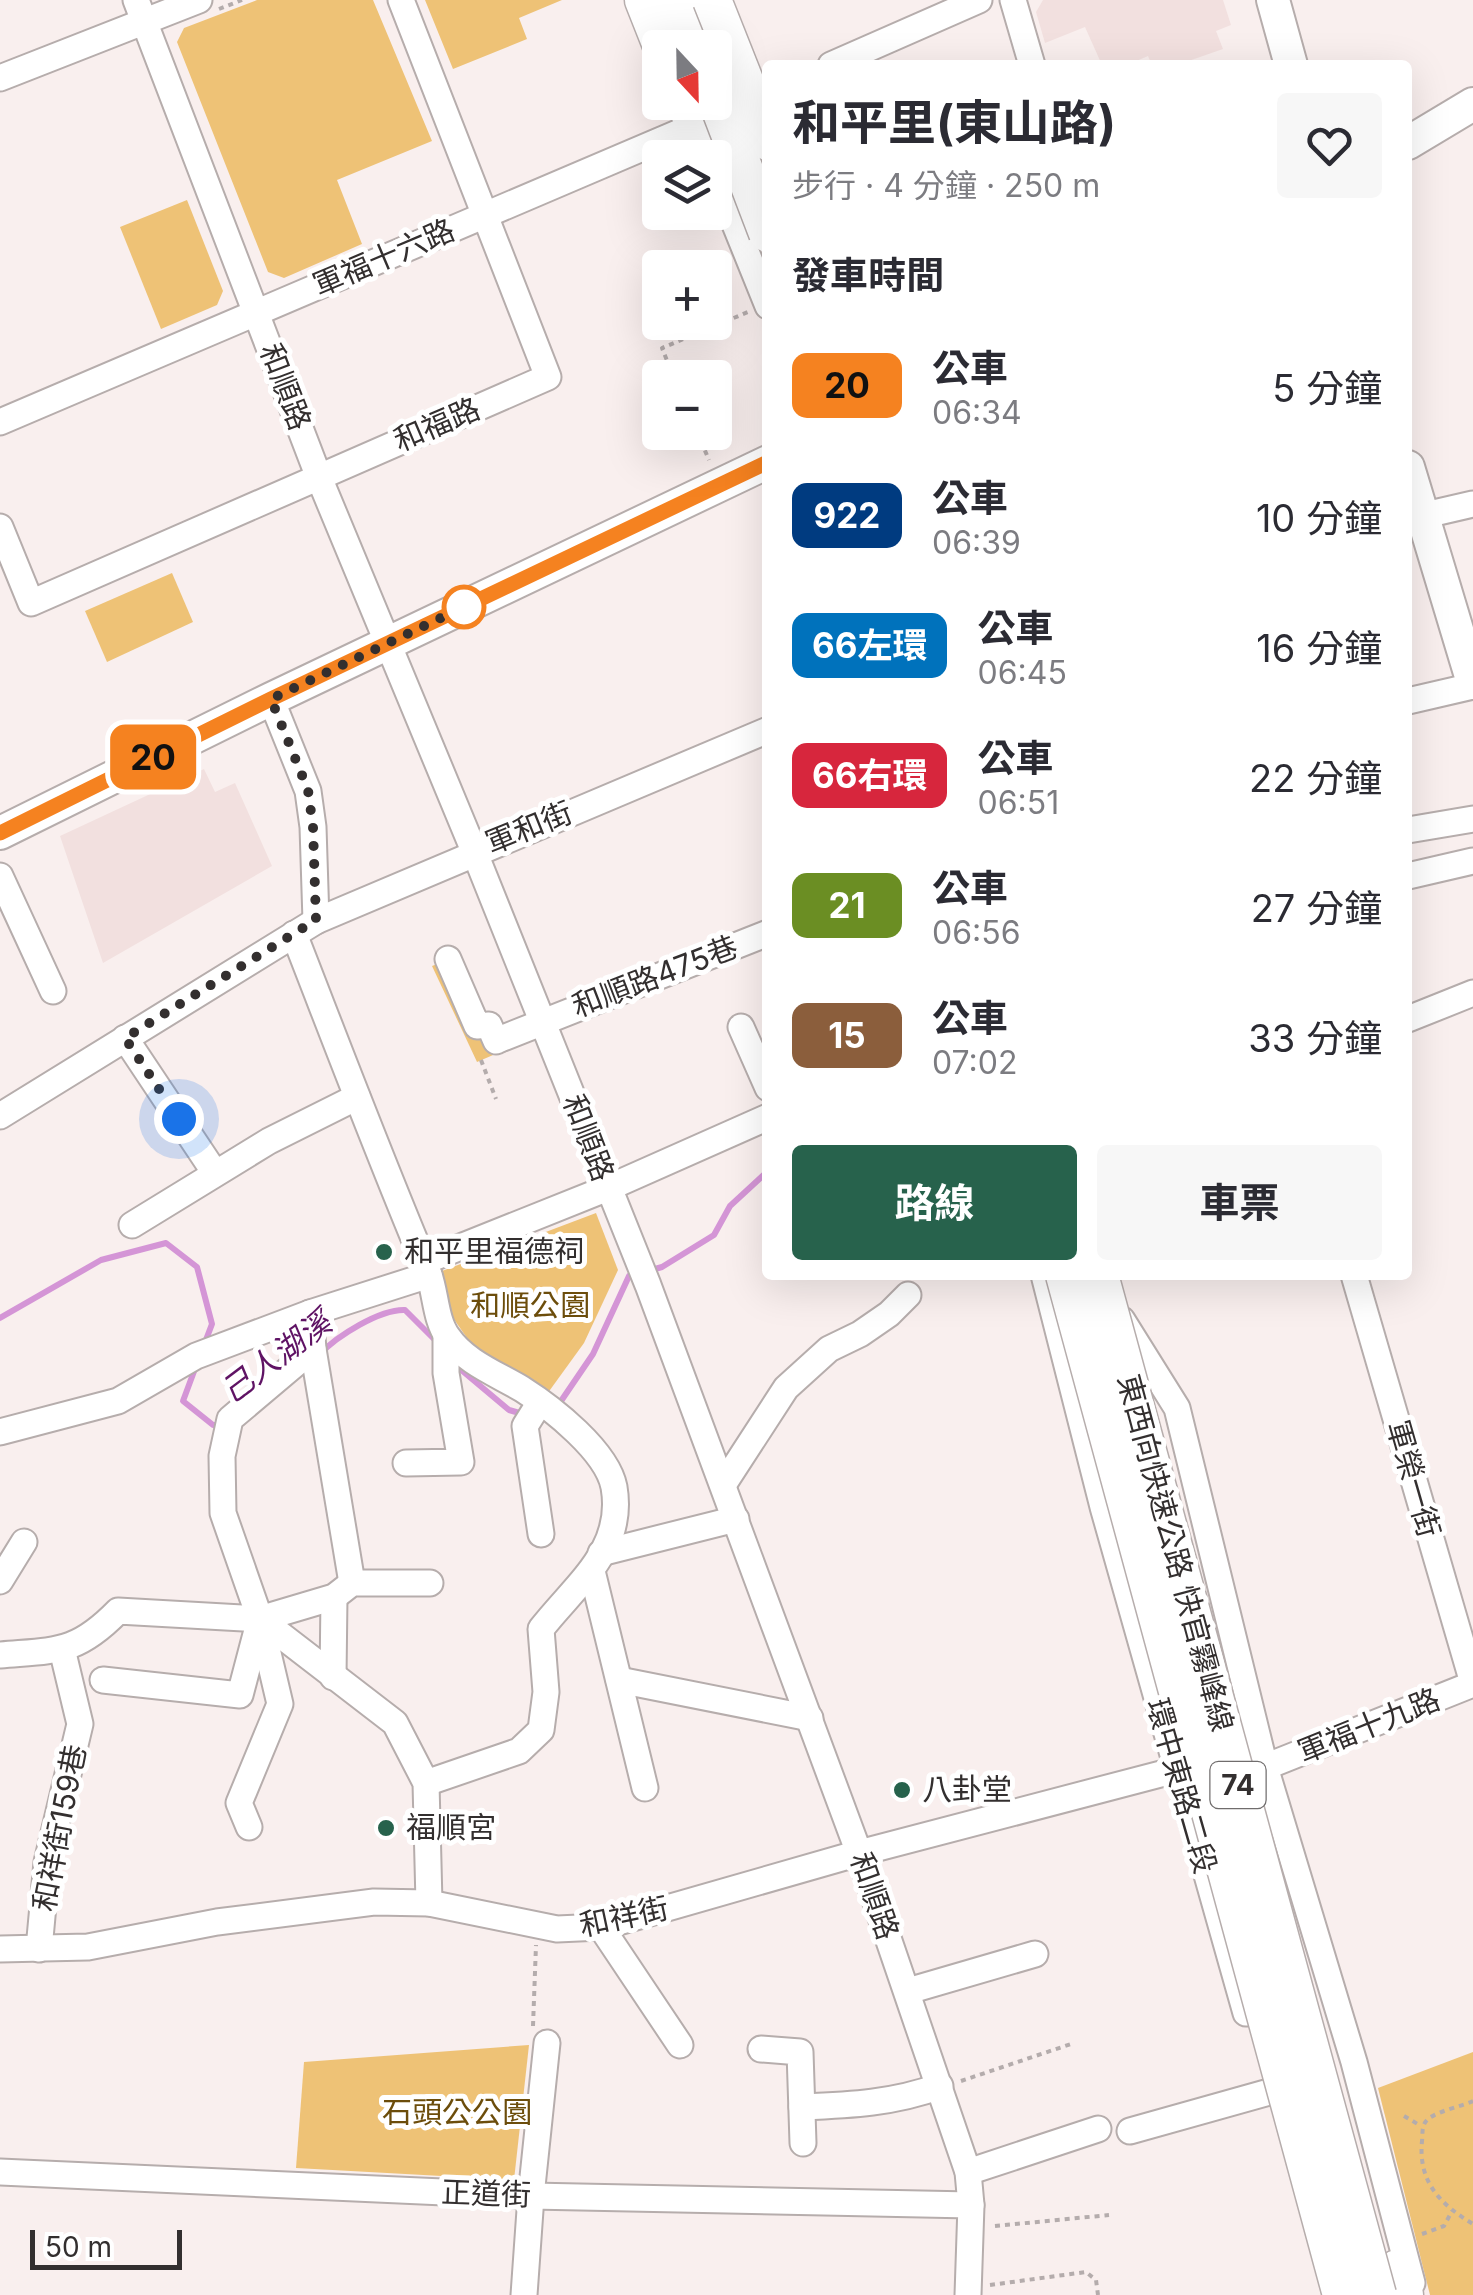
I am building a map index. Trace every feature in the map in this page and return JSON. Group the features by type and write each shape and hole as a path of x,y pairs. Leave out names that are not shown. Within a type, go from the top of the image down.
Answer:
{"highway":[{"path":"644,0 656,30"},
{"path":"678,0 690,30"},
{"path":"712,0 762,127"},
{"path":"700,120 762,223"},
{"name":"東西向快速公路 快官霧峰線","path":"1066,1280 1342,2295"},
{"name":"東西向快速公路 快官霧峰線","path":"1100,1280 1397,2290"},
{"name":"74","path":"1123,1280 1397,2290"}],"main road":[{"path":"1272,0 1290,60"},
{"path":"1412,141 1473,104"},
{"path":"0,833 388,642 762,465"},
{"path":"1415,518 1473,684"}],"street":[{"path":"0,78 140,11 199,0"},
{"name":"和福路","path":"0,527 31,604 548,377 401,0"},
{"path":"629,0 643,30"},
{"path":"658,0 669,30"},
{"path":"731,0 762,77"},
{"path":"842,60 979,0"},
{"path":"1012,0 1030,60"},
{"name":"和順路","path":"140,11 318,475 648,1285 810,1718 968,2172 977,2290"},
{"name":"軍福十六路","path":"732,103 762,94"},
{"name":"軍福十六路","path":"0,422 487,215 684,120"},
{"path":"732,217 762,292"},
{"path":"1415,518 1473,504"},
{"path":"1412,701 1473,684"},
{"path":"271,699 308,790 313,827 305,927 357,1098 426,1268 447,1352 462,1462 406,1463"},
{"name":"軍和街","path":"0,1116 305,927 474,851 762,732"},
{"path":"1412,829 1473,819"},
{"path":"1412,875 1473,861"},
{"path":"0,876 52,991"},
{"name":"和順路475巷","path":"448,960 477,1026 489,1025 496,1041 762,936"},
{"path":"1412,1017 1473,993"},
{"path":"741,1027 762,1074"},
{"path":"125,1038 214,1173"},
{"path":"132,1225 269,1141 357,1098"},
{"path":"0,1432 118,1400 206,1353 426,1268 762,1120"},
{"name":"環中東路二段","path":"1045,1280 1176,1770 1327,2295"},
{"path":"1111,1280 1254,1768 1362,2192 1397,2290"},
{"name":"軍榮一街","path":"1355,1280 1473,1684"},
{"path":"723,1485 786,1388 830,1350 889,1314 908,1295"},
{"path":"310,1313 343,1590 333,1677"},
{"path":"426,1782 519,1751 541,1730 546,1692 541,1629 596,1562 616,1524 614,1483 596,1451 535,1410 472,1360 447,1352"},
{"path":"249,1827 239,1803 280,1704 260,1619 223,1513 222,1456 230,1418 317,1369"},
{"path":"535,1410 541,1534"},
{"path":"596,1562 736,1519"},
{"path":"0,1581 24,1542"},
{"path":"596,1562 618,1680 645,1788"},
{"path":"0,1655 62,1649 94,1635 118,1611 260,1619 343,1590 430,1583"},
{"path":"260,1619 395,1723 426,1782 429,1903"},
{"path":"103,1680 240,1695 260,1619"},
{"name":"和祥街159巷","path":"39,1949 48,1862 80,1724 62,1649"},
{"path":"618,1680 810,1718"},
{"name":"軍福十九路","path":"1254,1768 1473,1684"},
{"path":"1254,1768 1354,2062 1397,2290"},
{"name":"和祥街","path":"0,1949 88,1947 218,1922 374,1902 429,1903 557,1930 601,1927 859,1853 1176,1770 1254,1768"},
{"path":"601,1927 680,2045"},
{"path":"908,1991 1035,1954"},
{"path":"524,2295 540,2035"},
{"path":"761,2049 800,2052 803,2143"},
{"path":"802,2107 866,2105 904,2099 940,2086"},
{"path":"1130,2131 1270,2092"},
{"path":"968,2172 1098,2129"},
{"name":"正道街","path":"0,2172 971,2217"}],"path":[{"path":"667,360 662,348 762,307"},
{"path":"704,450 719,485"},
{"path":"481,1060 496,1098"},
{"path":"537,1925 540,2035"},
{"path":"940,2086 1071,2044"},
{"path":"1473,2101 1428,2119 1422,2127 1425,2178 1434,2194 1473,2224"},
{"path":"1404,2116 1422,2127"},
{"path":"1417,2235 1444,2226 1452,2211"},
{"path":"971,2217 1109,2215"},
{"path":"977,2290 1086,2272 1096,2280 1098,2295"}],"shaded area":[{"path":"1043,0 1223,0 1231,25 1216,31 1223,49 1191,60 1150,60 1148,56 1139,60 1100,60 1085,27 1045,43 1036,12"},
{"path":"204,769 215,792 235,783 272,866 103,963 60,836"}],"green space":[{"path":"257,0 373,0 432,141 337,180 362,244 284,278 268,272 177,42 184,28"},
{"path":"425,0 562,0 519,18 527,39 453,69"},
{"path":"187,200 223,291 217,305 161,329 120,227"},
{"path":"172,573 193,622 107,662 85,611"},
{"path":"453,958 500,1052 477,1062 432,966"},
{"name":"和順公園","path":"596,1213 618,1270 584,1343 542,1401 469,1341 449,1312 434,1274"},
{"name":"石頭公公園","path":"529,2045 514,2180 296,2168 304,2062"},
{"path":"1473,2052 1473,2295 1430,2295 1378,2088"}],"waterway":[{"name":"己人湖溪","path":"648,1271 662,1267 714,1235 730,1206 762,1177"},
{"name":"己人湖溪","path":"0,1318 101,1260 166,1243 197,1267 212,1324 204,1345"},
{"name":"己人湖溪","path":"559,1404 593,1354 629,1276 636,1274"},
{"name":"己人湖溪","path":"320,1354 360,1325 405,1310 440,1345"},
{"name":"己人湖溪","path":"453,1363 509,1410 523,1414"},
{"name":"己人湖溪","path":"196,1366 183,1401 213,1425 224,1425"}],"bus line":[{"name":"20","path":"0,833 762,465"}],"place":[{"name":"和平里福德祠","path":"384,1252"},
{"name":"八卦堂","path":"902,1790"},
{"name":"福順宮","path":"386,1828"}],"route":[{"path":"179,1119 125,1038 316,920 308,790 271,699 464,607"}]}
